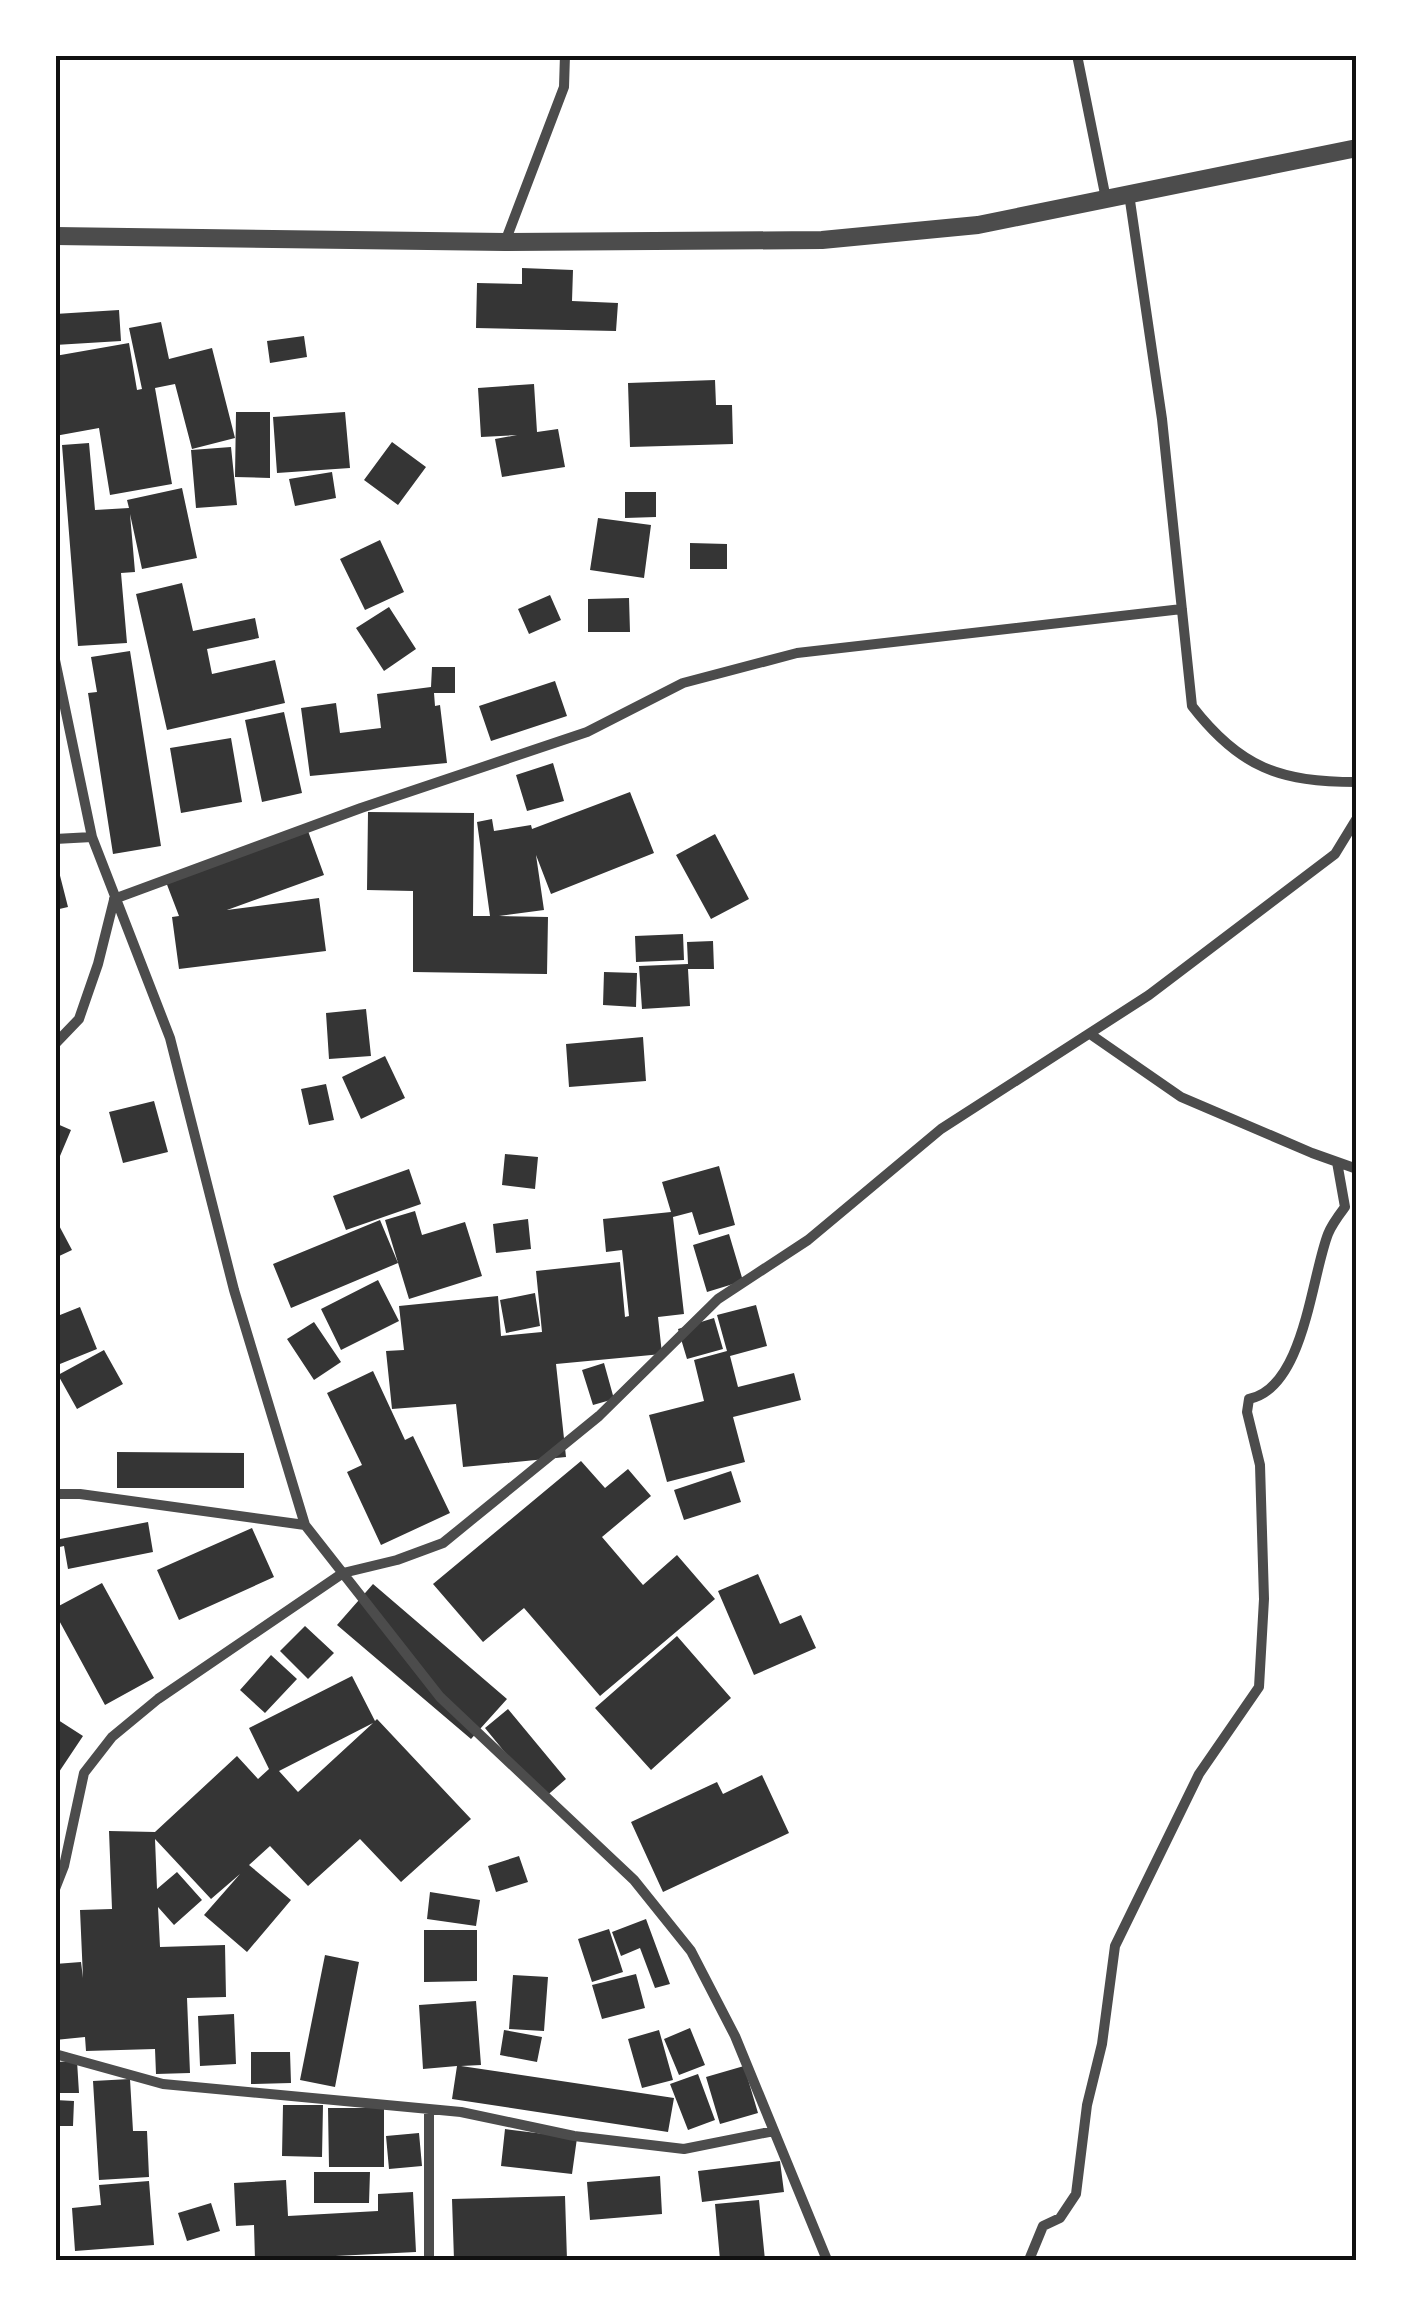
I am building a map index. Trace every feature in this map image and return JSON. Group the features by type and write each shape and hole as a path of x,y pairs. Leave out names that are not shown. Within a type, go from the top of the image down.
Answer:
{"street":[{"path":"504,242 564,87 565,55"},
{"path":"1078,55 1106,199"},
{"path":"55,236 504,242 822,240 978,225 1357,148"},
{"path":"1129,194 1162,419 1192,706 1214,734 1248,760 1284,777 1357,782"},
{"path":"114,899 361,808 587,732 684,683 797,653 1182,610"},
{"path":"55,660 92,837 170,1038 234,1290 305,1524 440,1698 634,1880 690,1951 735,2036 827,2260"},
{"path":"55,1889 64,1866 84,1772 112,1737 158,1699 343,1573 397,1560 443,1542 599,1416 718,1298 808,1240 942,1130 1149,995 1336,854 1357,818"},
{"path":"55,840 92,837"},
{"path":"55,1044 79,1019 114,899"},
{"path":"1090,1034 1181,1098 1357,1168"},
{"path":"1030,2260 1043,2226 1060,2218 1076,2194 1115,1946 1199,1774 1260,1687 1264,1599 1260,1466 1247,1412 1248,1399 1262,1396 1283,1375 1305,1322 1329,1232 1345,1207 1338,1162"},
{"path":"55,1494 305,1524"},
{"path":"55,2054 163,2084 461,2112 574,2136 684,2149 774,2131"},
{"path":"429,2109 429,2260"}],"building":[{"path":"522,268 573,270 572,301 618,303 616,331 476,328 477,283 522,284"},
{"path":"119,310 121,341 55,345 55,314"},
{"path":"161,322 169,359 212,348 235,438 192,449 175,384 155,388 172,484 110,495 99,428 55,436 55,356 129,343 137,390 142,389 129,328"},
{"path":"304,336 307,357 270,363 267,341"},
{"path":"715,380 716,405 732,405 733,444 630,447 628,383"},
{"path":"534,384 537,432 558,429 565,467 502,477 495,439 517,435 481,437 478,388"},
{"path":"236,412 270,412 270,478 235,477"},
{"path":"345,412 350,468 277,473 273,417"},
{"path":"392,442 426,467 398,505 364,480"},
{"path":"89,443 95,510 129,508 127,500 182,488 197,558 142,569 130,514 135,572 121,573 127,643 78,646 62,445"},
{"path":"231,447 237,505 196,508 191,450"},
{"path":"332,472 336,498 295,506 289,479"},
{"path":"625,492 656,492 656,517 625,518"},
{"path":"598,518 651,525 644,578 590,570"},
{"path":"380,540 404,592 365,610 340,559"},
{"path":"690,543 727,544 727,569 690,569"},
{"path":"182,583 193,631 255,618 259,638 207,649 212,674 275,660 285,703 167,730 136,594"},
{"path":"550,595 561,620 529,634 518,609"},
{"path":"629,598 630,632 588,632 588,599"},
{"path":"389,607 416,649 384,671 356,628"},
{"path":"130,651 161,846 113,854 88,693 97,692 91,657"},
{"path":"432,667 455,667 455,693 434,693 435,706 440,705 447,763 310,776 301,708 336,703 340,733 381,728 377,694 431,687"},
{"path":"555,681 567,716 491,741 479,706"},
{"path":"284,712 302,793 262,802 245,720"},
{"path":"231,738 242,802 181,813 170,748"},
{"path":"553,763 564,801 527,811 516,775"},
{"path":"630,792 654,853 551,894 536,855 544,910 499,916 548,917 547,974 413,972 413,891 367,890 368,812 474,813 473,916 490,916 477,822 492,819 494,831 531,825 532,829"},
{"path":"308,831 324,875 227,910 319,898 326,951 179,969 172,917 179,916 166,882"},
{"path":"715,834 749,899 711,919 676,855"},
{"path":"55,856 68,907 55,910"},
{"path":"683,934 684,960 636,962 635,936"},
{"path":"713,941 714,969 688,969 690,1006 642,1009 639,966 688,964 687,942"},
{"path":"604,972 637,973 636,1007 603,1005"},
{"path":"366,1009 371,1056 329,1059 326,1013"},
{"path":"643,1037 646,1081 569,1087 566,1044"},
{"path":"385,1056 405,1098 361,1119 342,1077"},
{"path":"326,1084 334,1120 309,1125 301,1089"},
{"path":"154,1101 168,1152 123,1163 109,1112"},
{"path":"55,1123 71,1130 60,1156 55,1154"},
{"path":"505,1154 538,1157 535,1189 502,1185"},
{"path":"719,1166 735,1225 699,1235 692,1212 673,1217 684,1314 658,1317 662,1354 556,1364 566,1457 463,1467 456,1404 392,1409 386,1351 404,1350 399,1306 498,1296 501,1336 542,1332 536,1271 620,1262 625,1317 629,1316 622,1250 606,1252 603,1219 671,1212 662,1182"},
{"path":"409,1169 421,1204 346,1230 333,1196"},
{"path":"415,1211 422,1235 465,1222 482,1276 409,1299 385,1220"},
{"path":"55,1218 72,1250 55,1258"},
{"path":"528,1219 531,1249 496,1253 493,1224"},
{"path":"380,1220 398,1263 291,1308 273,1264"},
{"path":"729,1234 743,1281 707,1292 693,1245"},
{"path":"378,1280 399,1321 341,1350 321,1309"},
{"path":"535,1293 540,1326 506,1333 500,1300"},
{"path":"756,1305 767,1346 730,1356 738,1387 794,1373 801,1400 733,1417 745,1462 667,1482 649,1415 704,1401 694,1360 727,1351 717,1315"},
{"path":"80,1307 97,1349 55,1366 55,1317"},
{"path":"714,1318 723,1349 687,1359 678,1329"},
{"path":"314,1322 341,1362 314,1380 287,1339"},
{"path":"104,1350 123,1384 77,1409 58,1375"},
{"path":"604,1363 614,1399 593,1405 582,1370"},
{"path":"373,1371 405,1440 413,1436 450,1513 381,1545 347,1472 362,1465 327,1393"},
{"path":"117,1452 244,1453 244,1488 117,1488"},
{"path":"581,1461 605,1488 628,1469 651,1496 602,1537 643,1585 677,1555 715,1599 600,1696 524,1608 483,1642 433,1584"},
{"path":"731,1471 741,1502 684,1520 674,1490"},
{"path":"148,1522 153,1552 68,1569 64,1546 55,1548 55,1540"},
{"path":"252,1528 274,1577 179,1620 157,1570"},
{"path":"758,1574 780,1624 801,1615 816,1648 754,1675 718,1591"},
{"path":"102,1583 154,1678 105,1705 55,1613 55,1608"},
{"path":"373,1584 507,1699 471,1739 337,1625"},
{"path":"305,1626 334,1653 308,1679 280,1651"},
{"path":"677,1636 731,1698 651,1770 595,1708"},
{"path":"271,1655 297,1679 265,1713 240,1690"},
{"path":"352,1676 375,1721 471,1819 401,1882 360,1839 308,1886 270,1846 249,1865 291,1900 247,1952 204,1915 240,1874 211,1899 155,1839 157,1889 177,1872 202,1900 174,1925 158,1907 160,1947 225,1945 226,1997 187,1998 190,2073 156,2074 155,2049 86,2051 85,2037 55,2040 55,1964 81,1962 83,1978 80,1910 112,1909 109,1831 155,1832 237,1756 258,1779 269,1769 249,1728","holes":["373,1723 298,1792 279,1771"]},
{"path":"508,1709 566,1779 543,1799 485,1728"},
{"path":"55,1718 83,1736 55,1778"},
{"path":"762,1775 789,1833 663,1892 631,1822 717,1782 723,1794"},
{"path":"519,1856 528,1882 496,1892 488,1866"},
{"path":"430,1892 480,1900 476,1926 427,1919"},
{"path":"646,1919 670,1984 655,1988 640,1948 621,1956 612,1932"},
{"path":"609,1929 623,1972 592,1982 578,1939"},
{"path":"424,1930 477,1930 477,1981 424,1982"},
{"path":"325,1955 359,1962 335,2087 300,2080"},
{"path":"636,1974 645,2008 602,2019 592,1985"},
{"path":"513,1975 548,1977 544,2031 509,2029"},
{"path":"476,2001 481,2065 461,2066 674,2098 668,2132 452,2099 457,2066 423,2069 419,2005"},
{"path":"234,2014 236,2064 200,2066 198,2016"},
{"path":"690,2028 705,2065 679,2075 664,2039"},
{"path":"504,2030 542,2037 537,2062 500,2055"},
{"path":"659,2030 673,2080 642,2088 628,2039"},
{"path":"251,2052 290,2052 291,2083 251,2084"},
{"path":"77,2061 79,2093 55,2093 55,2062"},
{"path":"744,2066 758,2113 720,2124 706,2077"},
{"path":"698,2074 715,2120 688,2130 670,2084"},
{"path":"130,2079 133,2131 147,2131 149,2177 99,2180 93,2081"},
{"path":"55,2100 74,2101 73,2126 55,2126"},
{"path":"283,2105 323,2105 322,2157 282,2156"},
{"path":"328,2108 384,2108 384,2167 329,2167"},
{"path":"505,2129 577,2138 572,2174 501,2166"},
{"path":"419,2133 422,2166 389,2169 386,2136"},
{"path":"780,2161 784,2192 702,2202 698,2171"},
{"path":"314,2172 370,2172 369,2203 314,2203"},
{"path":"660,2176 662,2214 590,2220 587,2182"},
{"path":"286,2180 288,2216 378,2211 378,2194 413,2192 416,2252 255,2260 254,2225 236,2226 234,2183"},
{"path":"149,2181 154,2245 75,2251 72,2208 101,2205 99,2185"},
{"path":"565,2196 567,2260 454,2260 452,2199"},
{"path":"759,2200 765,2260 720,2260 715,2204"},
{"path":"211,2203 220,2231 187,2241 178,2213"}]}
